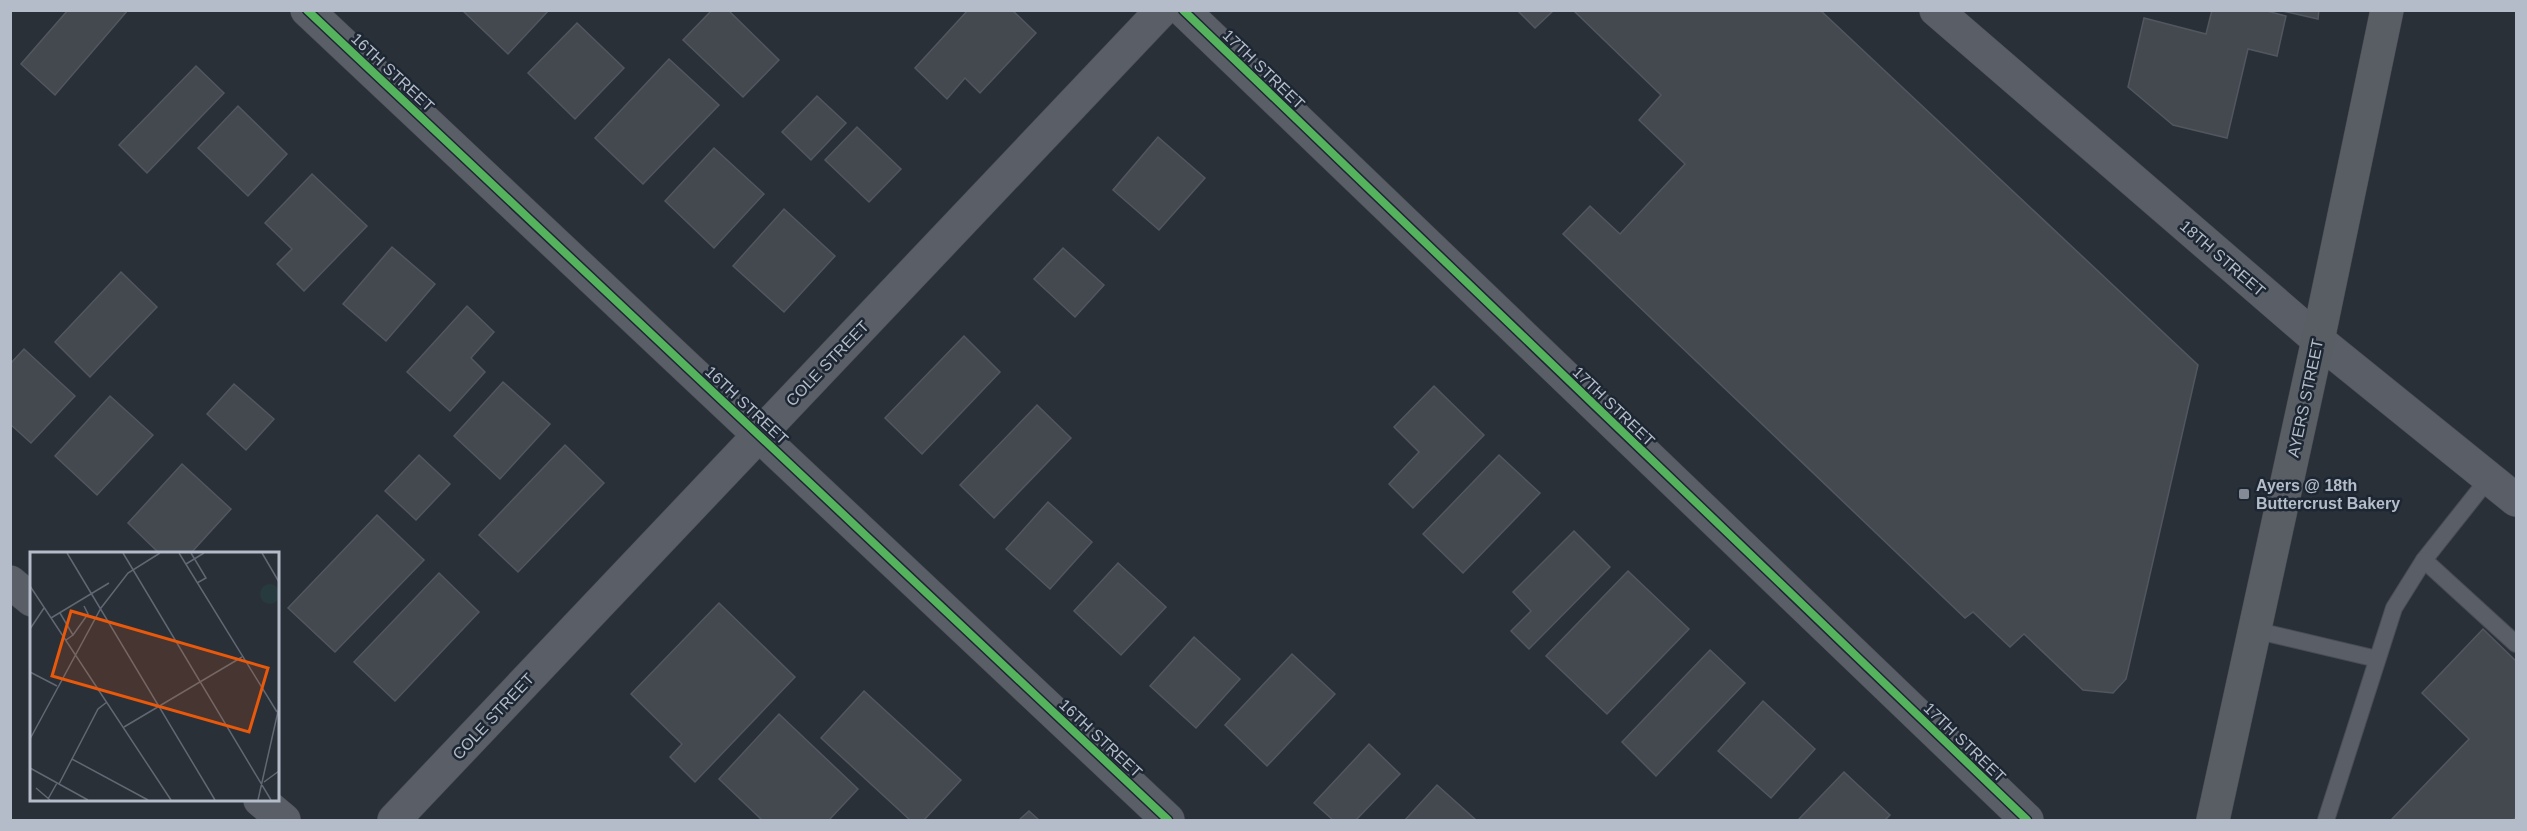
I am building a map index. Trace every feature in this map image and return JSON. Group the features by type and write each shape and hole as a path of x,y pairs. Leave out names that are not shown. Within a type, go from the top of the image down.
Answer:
{"main road":[{"name":"AYERS STREET","path":"2213,820 2318,340 2387,10"}],"street":[{"name":"16TH STREET","path":"307,10 1168,820"},
{"name":"COLE STREET","path":"394,820 1162,10"},
{"name":"17TH STREET","path":"1183,10 2026,820"},
{"name":"18TH STREET","path":"1936,10 2318,340 2517,500"},
{"path":"10,582 30,598"},
{"path":"261,801 284,820"}],"lane":[{"path":"2326,820 2394,608 2424,560 2489,478"},
{"path":"2424,560 2517,644"},
{"path":"2254,630 2377,659"}],"building":[{"path":"68,10 128,10 55,95 21,64"},
{"path":"462,10 549,10 508,54"},
{"path":"712,10 728,10 779,60 743,97 683,40"},
{"path":"968,10 1012,10 1036,33 980,93 965,78 947,99 915,68"},
{"path":"1517,10 1554,10 1535,28"},
{"path":"1573,10 1820,10 2198,365 2126,679 2113,693 2083,690 2024,634 2010,647 1973,612 1965,618 1563,234 1590,206 1620,234 1685,164 1639,120 1661,95"},
{"path":"2212,10 2263,10 2286,16 2277,56 2248,49 2227,138 2173,125 2128,87 2144,18 2206,34"},
{"path":"2278,10 2319,10 2318,19"},
{"path":"577,23 624,68 575,119 528,73"},
{"path":"669,59 719,105 643,184 595,138"},
{"path":"196,66 224,93 147,173 119,145"},
{"path":"817,96 846,123 811,160 782,132"},
{"path":"238,106 287,154 248,196 198,148"},
{"path":"857,127 901,169 869,202 825,160"},
{"path":"1158,137 1205,178 1159,230 1113,190"},
{"path":"714,148 764,194 714,248 665,201"},
{"path":"312,174 367,226 304,291 277,264 292,249 265,223"},
{"path":"784,209 835,256 784,312 733,266"},
{"path":"392,247 435,284 386,341 343,304"},
{"path":"1063,248 1104,285 1075,317 1034,279"},
{"path":"121,272 157,307 90,377 55,342"},
{"path":"467,306 494,332 471,358 485,372 450,411 407,372"},
{"path":"964,336 1000,372 922,454 885,418"},
{"path":"24,349 75,396 31,443 10,424 10,364"},
{"path":"503,382 550,424 500,479 454,436"},
{"path":"234,384 274,419 246,450 207,414"},
{"path":"1434,386 1484,435 1413,508 1389,484 1419,452 1394,427"},
{"path":"110,396 153,435 97,495 55,456"},
{"path":"1037,405 1071,438 994,518 960,485"},
{"path":"565,445 604,483 518,572 479,535"},
{"path":"419,455 450,484 416,520 385,491"},
{"path":"1499,455 1540,493 1463,573 1423,534"},
{"path":"182,464 231,509 192,552 158,552 128,523"},
{"path":"1048,502 1092,542 1050,589 1006,549"},
{"path":"377,515 424,560 335,652 288,608"},
{"path":"1574,531 1610,567 1529,649 1511,631 1531,611 1513,592"},
{"path":"1118,563 1166,607 1121,655 1074,611"},
{"path":"1628,571 1689,629 1607,714 1546,656"},
{"path":"439,573 479,612 395,701 354,662"},
{"path":"719,603 795,677 695,782 670,757 682,744 631,694"},
{"path":"2483,629 2516,661 2516,817 2513,820 2391,820 2469,739 2422,693"},
{"path":"1194,637 1240,679 1196,728 1150,686"},
{"path":"1710,650 1745,683 1656,776 1622,742"},
{"path":"1292,654 1335,694 1267,766 1225,725"},
{"path":"864,691 961,780 924,820 910,820 821,738"},
{"path":"1763,701 1815,749 1771,798 1718,751"},
{"path":"779,714 858,789 829,820 762,820 719,779"},
{"path":"1369,744 1400,774 1356,820 1333,820 1314,803"},
{"path":"1844,772 1890,815 1885,820 1798,820"},
{"path":"1437,785 1476,820 1405,820"},
{"path":"1029,811 1039,820 1019,820"}],"cycle path":[{"path":"307,10 1168,820"},
{"path":"1183,10 2027,820"}],"place":[{"name":"Ayers @ 18th Buttercrust Bakery","path":"2244,494"}]}
